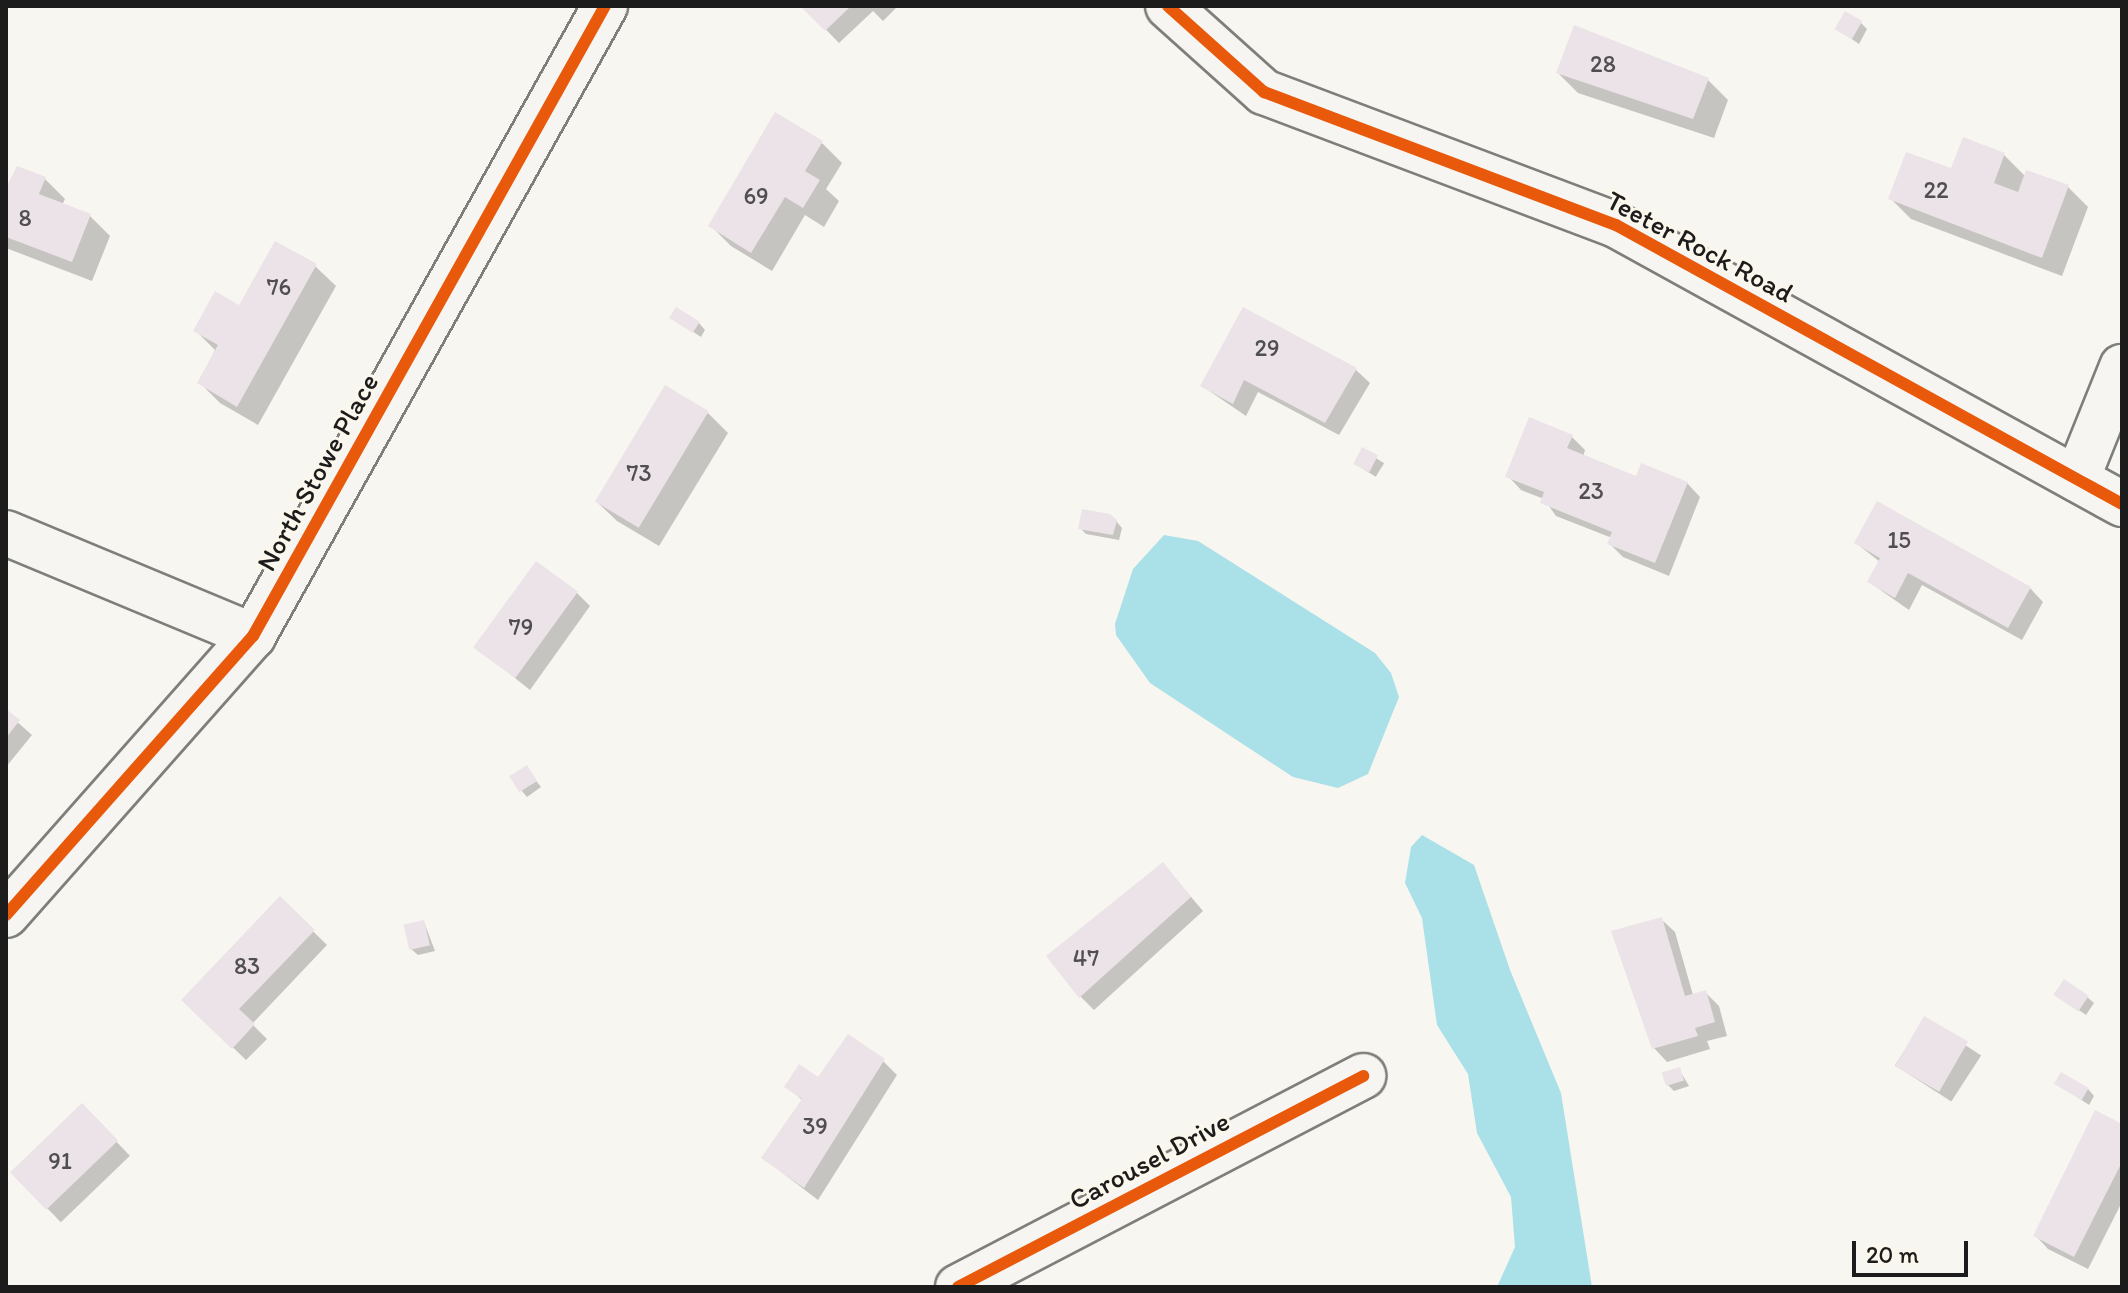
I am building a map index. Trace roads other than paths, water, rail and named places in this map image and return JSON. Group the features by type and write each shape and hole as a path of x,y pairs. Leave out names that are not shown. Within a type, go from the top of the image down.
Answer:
{"street":[{"name":"North Stowe Place","path":"6,915 253,636 605,6"},
{"name":"Teeter Rock Road","path":"1168,6 1264,92 1616,225 2122,504"},
{"path":"2077,479 2122,367"},
{"path":"6,533 253,636"},
{"name":"Carousel Drive","path":"958,1287 1363,1076"}],"water":[{"path":"1164,535 1198,541 1375,653 1391,673 1399,697 1368,774 1338,788 1293,777 1150,683 1116,635 1115,624 1133,569"},
{"path":"1422,835 1474,865 1510,970 1561,1093 1592,1287 1497,1287 1515,1247 1511,1197 1477,1133 1468,1074 1437,1025 1422,918 1405,883 1411,847"}]}
